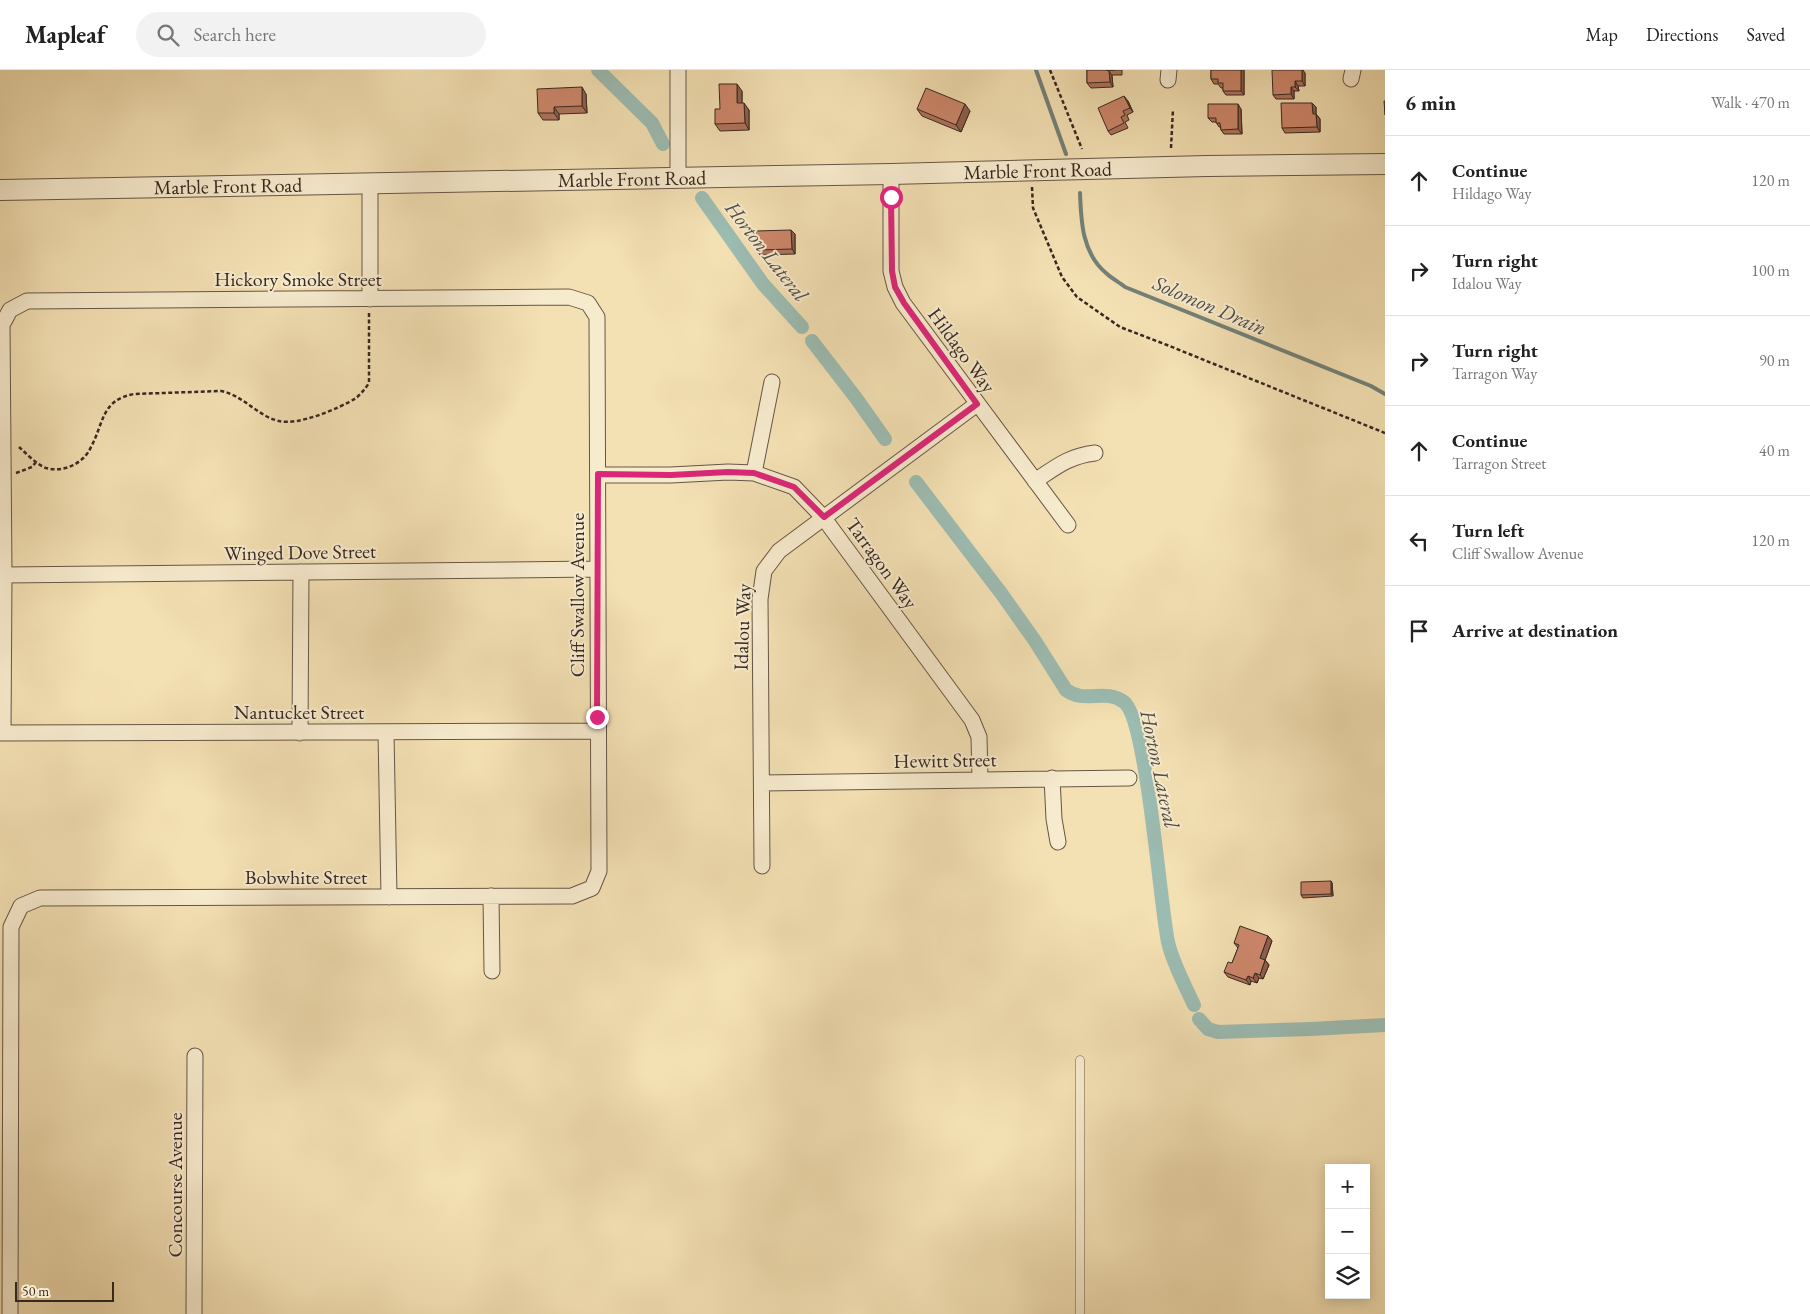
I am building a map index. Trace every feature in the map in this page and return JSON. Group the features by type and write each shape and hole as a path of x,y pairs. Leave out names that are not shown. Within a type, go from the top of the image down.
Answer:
{"street":[{"path":"678,70 678,178"},
{"name":"Marble Front Road","path":"0,190 891,174 1198,166 1385,164"},
{"name":"Hildago Way","path":"891,174 892,271 895,287 904,303 977,404 1068,524"},
{"path":"370,184 370,304"},
{"name":"Hickory Smoke Street","path":"1,445 2,325 10,310 27,301 370,304 569,297 588,303"},
{"name":"Cliff Swallow Avenue","path":"588,303 597,317 599,871 592,888"},
{"path":"754,473 772,382"},
{"name":"Idalou Way","path":"762,866 760,599 764,571 779,551 977,404"},
{"path":"1,445 4,575 1,733"},
{"path":"1035,481 1066,460 1080,455 1095,453"},
{"name":"Tarragon Way","path":"598,474 754,473 794,487 824,517 972,720 979,737 980,779"},
{"name":"Winged Dove Street","path":"4,575 597,569"},
{"path":"300,732 301,572"},
{"path":"386,732 389,897"},
{"name":"Nantucket Street","path":"1,733 597,732"},
{"path":"1052,778 1058,842"},
{"name":"Hewitt Street","path":"762,783 1129,778"},
{"name":"Bobwhite Street","path":"10,1314 11,927 21,906 40,898 572,896 592,888"},
{"path":"491,896 492,971"},
{"name":"Concourse Avenue","path":"194,1314 195,1056"}],"lane":[{"path":"1080,1060 1080,1314"}],"path":[{"path":"1050,70 1082,149"},
{"path":"1171,148 1173,109"},
{"path":"1032,187 1033,208 1062,277 1077,297 1120,327 1385,434"},
{"path":"19,447 36,462 47,468 68,468 87,454 106,410 118,399 134,394 211,390 232,393 267,416 286,422 309,418 341,406 356,397 369,383 370,304"},
{"path":"13,474 26,470 36,462"}],"building":[{"path":"1087,70 1109,71 1110,82 1087,83"},
{"path":"1211,70 1241,70 1241,91 1223,91 1223,83 1218,83 1218,79 1211,79"},
{"path":"1272,70 1302,70 1302,81 1295,81 1295,87 1291,87 1291,94 1273,95"},
{"path":"719,84 737,84 737,103 744,103 745,123 715,124 715,109 720,109"},
{"path":"582,87 582,106 554,107 554,113 538,113 537,89"},
{"path":"926,88 965,104 956,125 917,109"},
{"path":"1124,96 1130,108 1123,111 1125,115 1121,117 1124,123 1108,131 1098,108"},
{"path":"1281,103 1312,103 1313,114 1316,114 1317,127 1282,128"},
{"path":"1208,104 1238,104 1238,129 1221,130 1220,123 1216,123 1216,118 1208,118"},
{"path":"791,230 792,249 757,250 756,231"},
{"path":"1331,881 1331,894 1301,895 1301,882"},
{"path":"1240,926 1268,936 1260,958 1265,960 1260,975 1255,973 1253,978 1248,976 1246,980 1224,972 1228,962 1232,963 1239,945 1234,943"}],"waterway":[{"name":"Horton Lateral","path":"598,70 652,123 663,144"},
{"name":"Solomon Drain","path":"1036,70 1066,154"},
{"name":"Solomon Drain","path":"1080,193 1082,225 1087,246 1098,265 1110,277 1125,287 1371,386 1385,394"},
{"name":"Horton Lateral","path":"702,198 763,284 802,327"},
{"name":"Horton Lateral","path":"812,341 885,439"},
{"name":"Horton Lateral","path":"916,482 1001,593 1035,641 1066,690 1080,696 1110,696 1117,698 1124,702 1132,716 1146,776 1168,942 1176,966 1194,1005"},
{"name":"Horton Lateral","path":"1199,1019 1208,1029 1218,1032 1385,1025"}],"route":[{"path":"597,717 598,474 754,473 794,487 824,517 977,404 904,303 895,287 892,271 891,197"}]}
